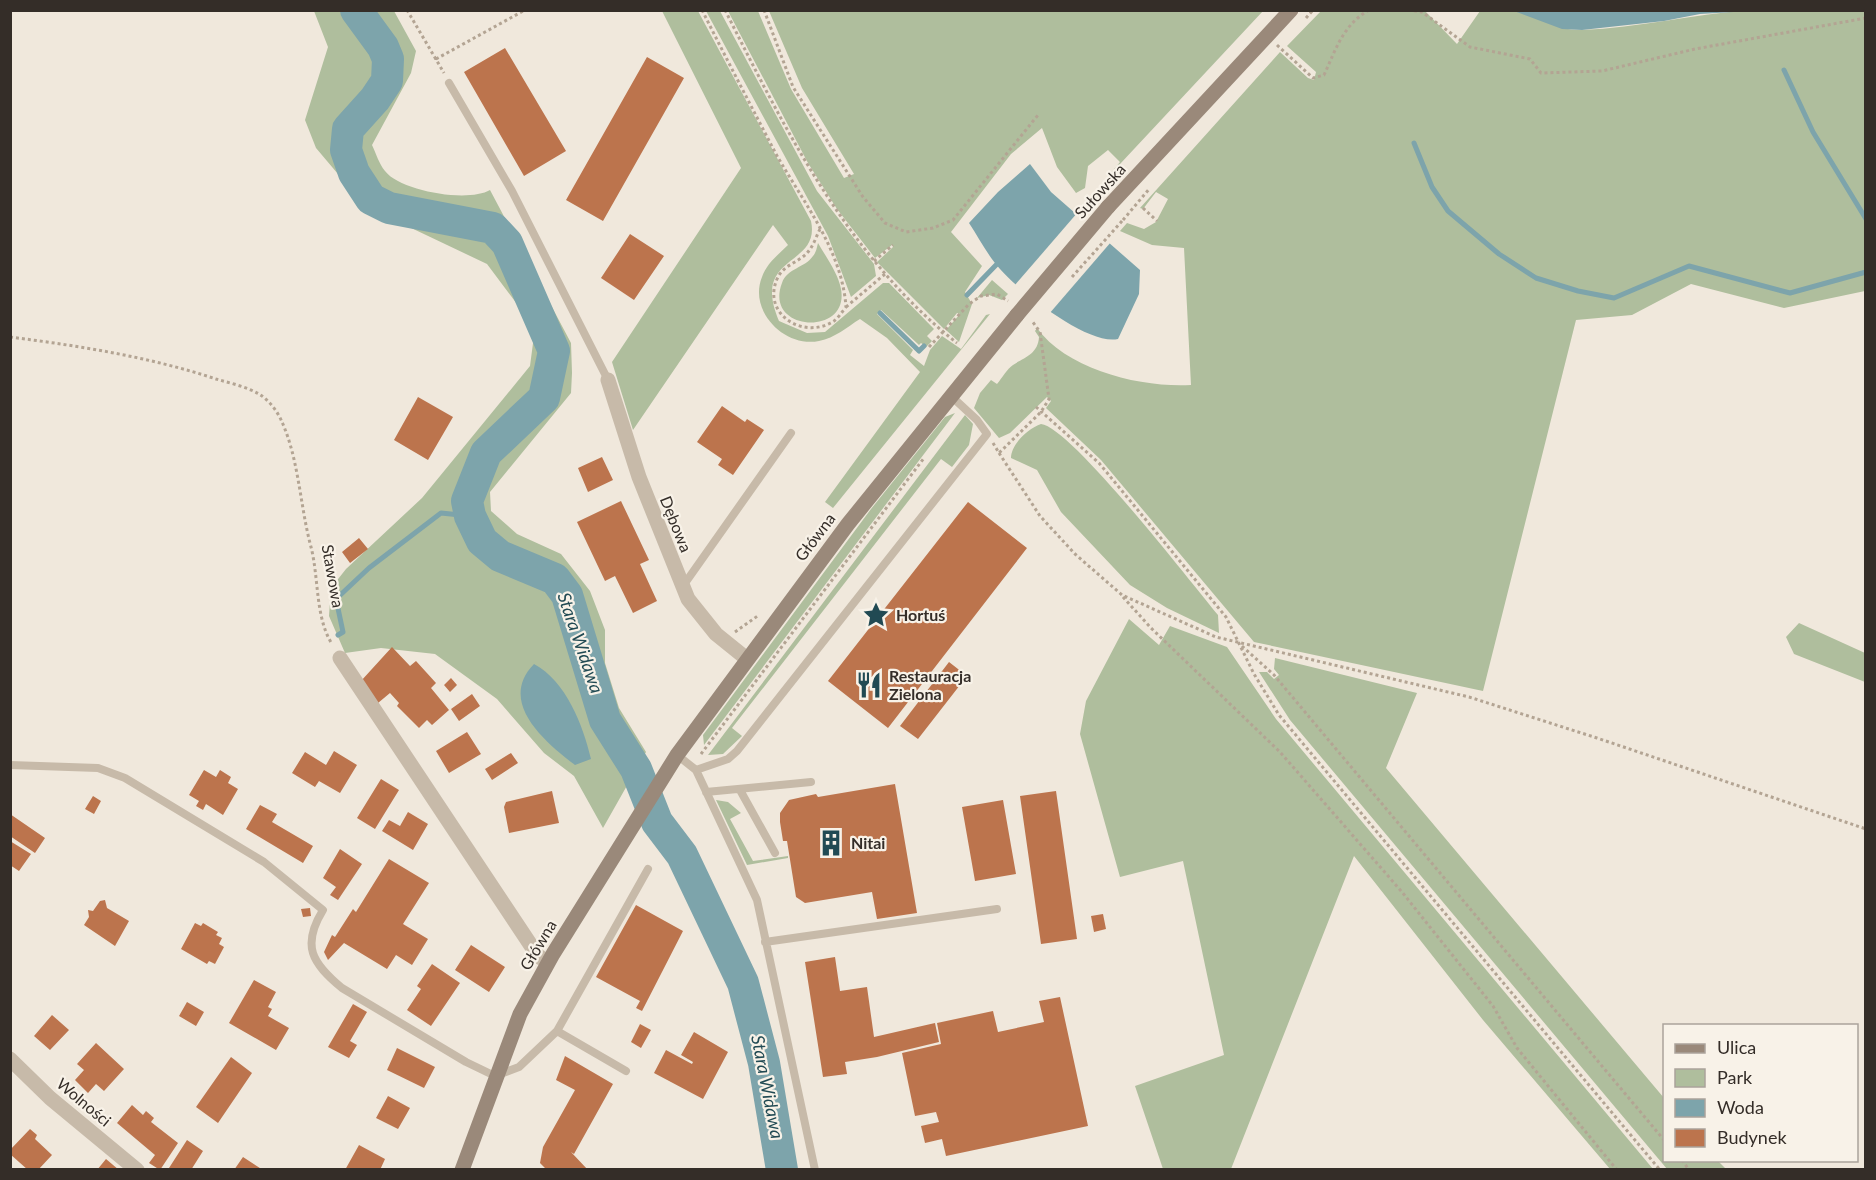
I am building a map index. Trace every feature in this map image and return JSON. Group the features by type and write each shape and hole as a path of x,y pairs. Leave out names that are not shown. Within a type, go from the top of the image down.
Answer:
{"main road":[{"name":"Sułowska","path":"947,399 1108,207 1291,10"},
{"name":"Główna","path":"462,1170 495,1076 520,1014 551,958 677,755 848,524 947,399"}],"street":[{"name":"Dębowa","path":"608,380 639,477 682,587 688,599 716,634 747,659"},
{"path":"340,658 538,956 551,958"},
{"name":"Wolności","path":"10,1059 50,1098 137,1170"}],"lane":[{"path":"449,83 512,191 608,380"},
{"path":"696,770 728,759 737,751 987,434 977,420 947,399"},
{"path":"682,587 791,433"},
{"path":"677,755 696,770 757,900 815,1170"},
{"path":"10,765 98,768 124,778 264,862 323,910 314,925 311,945 313,957 318,966 329,977 342,988 495,1076 519,1067 557,1031 648,869"},
{"path":"706,792 811,782"},
{"path":"740,790 775,853"},
{"path":"765,942 997,909"},
{"path":"557,1031 626,1071"}],"path":[{"path":"407,10 449,83"},
{"path":"436,59 525,10"},
{"path":"702,10 777,155 820,229 843,279 846,307"},
{"path":"725,10 805,163 829,201 885,274 957,343"},
{"path":"764,10 793,87 862,197 885,223 906,232 933,228 953,220 1038,115"},
{"path":"1266,37 1313,78 1324,75 1344,30 1357,17 1369,10"},
{"path":"1408,10 1422,12 1470,47 1530,59 1541,73 1602,71 1695,49 1866,18"},
{"path":"1068,283 1136,204"},
{"path":"1143,208 1157,221"},
{"path":"820,229 806,254 778,277 776,304 782,318 794,326 806,328 834,321 846,307 885,274"},
{"path":"874,261 893,245"},
{"path":"929,347 976,299 988,294 1001,295"},
{"path":"1030,327 1038,318"},
{"path":"999,453 1041,412 1049,399 1038,327"},
{"name":"Stawowa","path":"10,337 109,352 192,371 260,394 272,405 282,421 291,448 304,522 315,564 324,632 340,658"},
{"path":"1036,407 1099,463 1226,617 1254,674 1279,715 1660,1170"},
{"path":"987,434 1040,516 1075,554 1122,595 1151,628 1280,752 1402,891 1493,1006 1517,1048 1617,1170"},
{"path":"705,750 928,453"},
{"path":"1122,595 1216,637 1469,697 1866,830"},
{"path":"1241,644 1274,675 1663,1138"}],"green space":[{"path":"1750,10 1865,11 1865,291 1784,308 1691,284 1632,315 1576,320 1483,691 1254,642 1101,460 1046,408 1051,401 1047,397 1010,433 999,438 974,408 980,393 991,380 997,384 1011,367 1033,351 1038,343 1039,337 1035,331 1037,328 1050,343 1067,355 1107,373 1150,383 1191,385 1184,248 1152,245 1120,231 1127,223 1144,229 1156,222 1168,199 1156,192 1143,209 1140,208 1280,52 1308,78 1314,80 1316,72 1287,46 1321,11 1425,11 1457,44 1480,11 1512,11 1530,15 1563,28 1582,30 1624,27"},
{"path":"314,11 394,11 416,51 411,73 372,145 381,165 393,178 435,193 466,195 480,194 490,190 571,343 571,393 490,492 491,511 517,534 561,554 590,591 605,630 605,663 619,708 646,752 603,828 574,776 544,753 497,699 435,654 381,648 345,653 329,616 331,588 346,569 422,498 530,366 535,328 487,264 365,206 316,148 305,120 328,47"},
{"path":"662,11 698,11 811,221 811,236 806,247 779,272 773,283 772,299 779,321 807,333 825,332 883,283 889,283 934,329 927,336 932,341 926,347 921,343 919,345 881,310 877,314 913,350 910,355 924,366 930,350 942,336 961,349 986,315 990,314 833,508 825,502 920,372 887,338 860,319 825,340 806,342 782,333 772,324 760,302 759,290 767,268 788,245 773,225 633,430 612,362 741,168"},
{"path":"706,11 720,11 817,191 874,264 876,276 851,297 828,236"},
{"path":"728,11 758,11 791,89 844,178 854,174 802,88 769,11 1263,11 1106,179 1120,162 1108,150 1088,166 1085,188 1076,193 1057,167 1042,128 1011,154 951,232 982,266 965,292 972,304 959,342 946,330 960,314 957,313 944,329 877,262 893,247 892,245 875,258 837,209 808,163"},
{"path":"818,243 837,277 841,289 840,305 833,315 821,321 808,322 795,319 784,311 779,299 784,278 810,260"},
{"path":"992,280 1008,294 1002,300 989,295 977,298"},
{"path":"955,413 704,745 703,735 871,509 945,417"},
{"path":"965,415 973,424 969,445 952,467 941,459 732,728 742,736 723,754 708,755"},
{"path":"1041,424 1056,432 1078,451 1131,509 1218,615 1219,633 1167,608 1130,585 1061,512 1037,470 1011,458 1014,447 1022,437"},
{"path":"1129,619 1159,645 1170,626 1227,647 1276,719 1653,1169 1610,1169 1483,1020 1354,856 1231,1169 1163,1169 1135,1086 1224,1055 1183,861 1120,877 1080,734 1086,701"},
{"path":"1799,623 1865,653 1865,682 1794,654 1786,637"},
{"path":"1275,658 1417,693 1386,768 1663,1097 1663,1162 1719,1162 1726,1169 1667,1169 1290,720 1259,672 1267,672 1274,679 1279,675 1274,669"},
{"path":"716,800 728,802 741,813 730,819 753,861 788,856 788,858 747,865"}],"water":[{"path":"1514,11 1750,11 1700,14 1664,21 1582,30 1562,29"},
{"path":"1030,164 1051,192 1140,270 1139,294 1118,339 1105,339 1090,334 1073,326 1038,303 1000,269 969,223 998,192"},
{"path":"534,664 555,681 572,705 591,759 575,765 551,745 529,720 523,707 521,693 524,678"}],"pier":[{"path":"1078,212 1111,242 1049,314 1015,285"}],"building":[{"path":"505,48 566,151 524,176 464,72"},
{"path":"647,57 684,78 603,221 566,200"},
{"path":"630,234 664,256 634,300 601,278"},
{"path":"418,397 453,417 428,460 394,440"},
{"path":"722,406 745,422 747,419 764,430 733,475 718,465 722,459 697,442"},
{"path":"602,457 613,480 588,492 578,468"},
{"path":"621,501 649,560 640,564 657,601 633,613 615,576 605,581 577,522"},
{"path":"968,502 1027,548 888,728 828,681"},
{"path":"359,538 368,549 350,563 342,552"},
{"path":"392,647 410,666 416,661 436,683 431,688 449,710 432,725 427,720 419,728 397,706 399,703 390,693 378,703 361,681"},
{"path":"949,662 967,676 918,739 900,726"},
{"path":"451,678 457,685 450,692 444,685"},
{"path":"472,694 480,706 459,721 451,709"},
{"path":"467,732 481,754 449,773 436,751"},
{"path":"334,751 357,765 340,793 319,781 315,787 292,773 305,752 326,765"},
{"path":"511,753 518,763 492,780 485,769"},
{"path":"204,770 216,777 220,770 231,777 228,783 238,789 223,815 206,804 203,810 196,806 199,801 189,795"},
{"path":"381,779 399,790 375,829 357,818"},
{"name":"Nitai","path":"895,784 917,913 877,919 872,892 805,903 796,897 787,841 783,841 780,822 780,813 789,800 816,794 818,797"},
{"path":"552,791 559,823 509,833 504,807 506,802"},
{"path":"1056,791 1077,939 1041,944 1020,796"},
{"path":"93,796 101,801 94,814 85,809"},
{"path":"1003,800 1016,874 975,881 962,807"},
{"path":"260,805 277,814 272,822 313,846 303,863 246,829"},
{"path":"408,812 428,824 413,850 382,831 389,820 400,826"},
{"path":"10,814 45,838 35,853 10,836"},
{"path":"10,841 31,854 19,871 10,865"},
{"path":"340,849 362,864 338,900 330,895 336,887 323,878"},
{"path":"389,859 429,883 403,924 428,939 412,965 396,955 387,969 344,943 328,960 324,952 332,935 335,937 353,909 356,912"},
{"path":"105,900 107,908 129,921 115,946 84,925 89,917 88,910 93,911 100,901"},
{"path":"636,905 683,931 642,1011 636,1008 640,1001 596,977"},
{"path":"310,908 311,916 303,917 301,909"},
{"path":"1103,914 1106,929 1094,932 1091,916"},
{"path":"195,923 201,926 203,923 218,932 216,935 222,938 219,944 224,947 215,964 209,961 207,964 181,949"},
{"path":"471,945 505,967 489,992 455,970"},
{"path":"835,957 840,991 867,987 874,1037 935,1023 939,1042 845,1062 847,1074 823,1077 805,962"},
{"path":"432,964 460,983 431,1026 407,1010 421,989 417,986"},
{"path":"254,980 276,992 268,1007 272,1009 268,1016 289,1028 276,1050 229,1023"},
{"path":"1060,997 1088,1126 946,1156 942,1139 925,1143 921,1126 939,1122 936,1112 915,1116 902,1053 941,1044 937,1023 993,1011 998,1032 1044,1022 1039,1001"},
{"path":"187,1002 204,1012 196,1026 179,1016"},
{"path":"353,1004 367,1012 350,1041 357,1045 349,1058 328,1047"},
{"path":"52,1015 69,1030 50,1050 34,1036"},
{"path":"640,1024 651,1030 641,1048 631,1042"},
{"path":"694,1032 728,1052 703,1099 654,1073 666,1050 692,1064 693,1062 681,1055"},
{"path":"96,1043 124,1069 104,1091 96,1084 88,1093 75,1080 84,1070 77,1064"},
{"path":"397,1048 435,1067 424,1088 387,1070"},
{"path":"565,1056 613,1084 574,1154 571,1152 588,1170 547,1170 540,1163 543,1147 575,1090 556,1080"},
{"path":"231,1057 252,1073 218,1123 196,1107"},
{"path":"388,1096 410,1108 398,1129 376,1118"},
{"path":"132,1105 143,1115 146,1111 154,1118 151,1122 178,1143 160,1170 149,1163 155,1155 117,1123"},
{"path":"30,1129 37,1135 35,1139 52,1155 38,1170 28,1170 10,1154 10,1150"},
{"path":"187,1140 203,1151 191,1170 172,1170 169,1168"},
{"path":"359,1145 385,1159 380,1170 345,1170"},
{"path":"243,1157 263,1170 234,1170"},
{"path":"106,1159 119,1170 97,1170"}],"waterway":[{"name":"Stara Widawa","path":"356,10 383,47 388,59 387,81 375,99 348,129 346,150 354,173 371,199 389,208 493,228 507,243 554,351 544,398 486,453 467,501 470,516 482,541 500,556 555,579 567,595 605,720 636,769 657,822 682,855 743,983 764,1063 782,1170"},
{"path":"1784,70 1813,132 1866,219"},
{"path":"1414,143 1432,187 1448,211 1499,254 1536,278 1578,291 1614,298 1689,266 1790,293 1866,272"},
{"path":"967,295 997,264"},
{"path":"880,313 919,351 924,346"},
{"path":"338,635 343,632 336,599 369,568 441,513 470,516"}],"place":[{"name":"Hortuś","path":"876,615"},
{"name":"Restauracja Zielona","path":"869,685"},
{"name":"Nitai","path":"831,843"}]}
